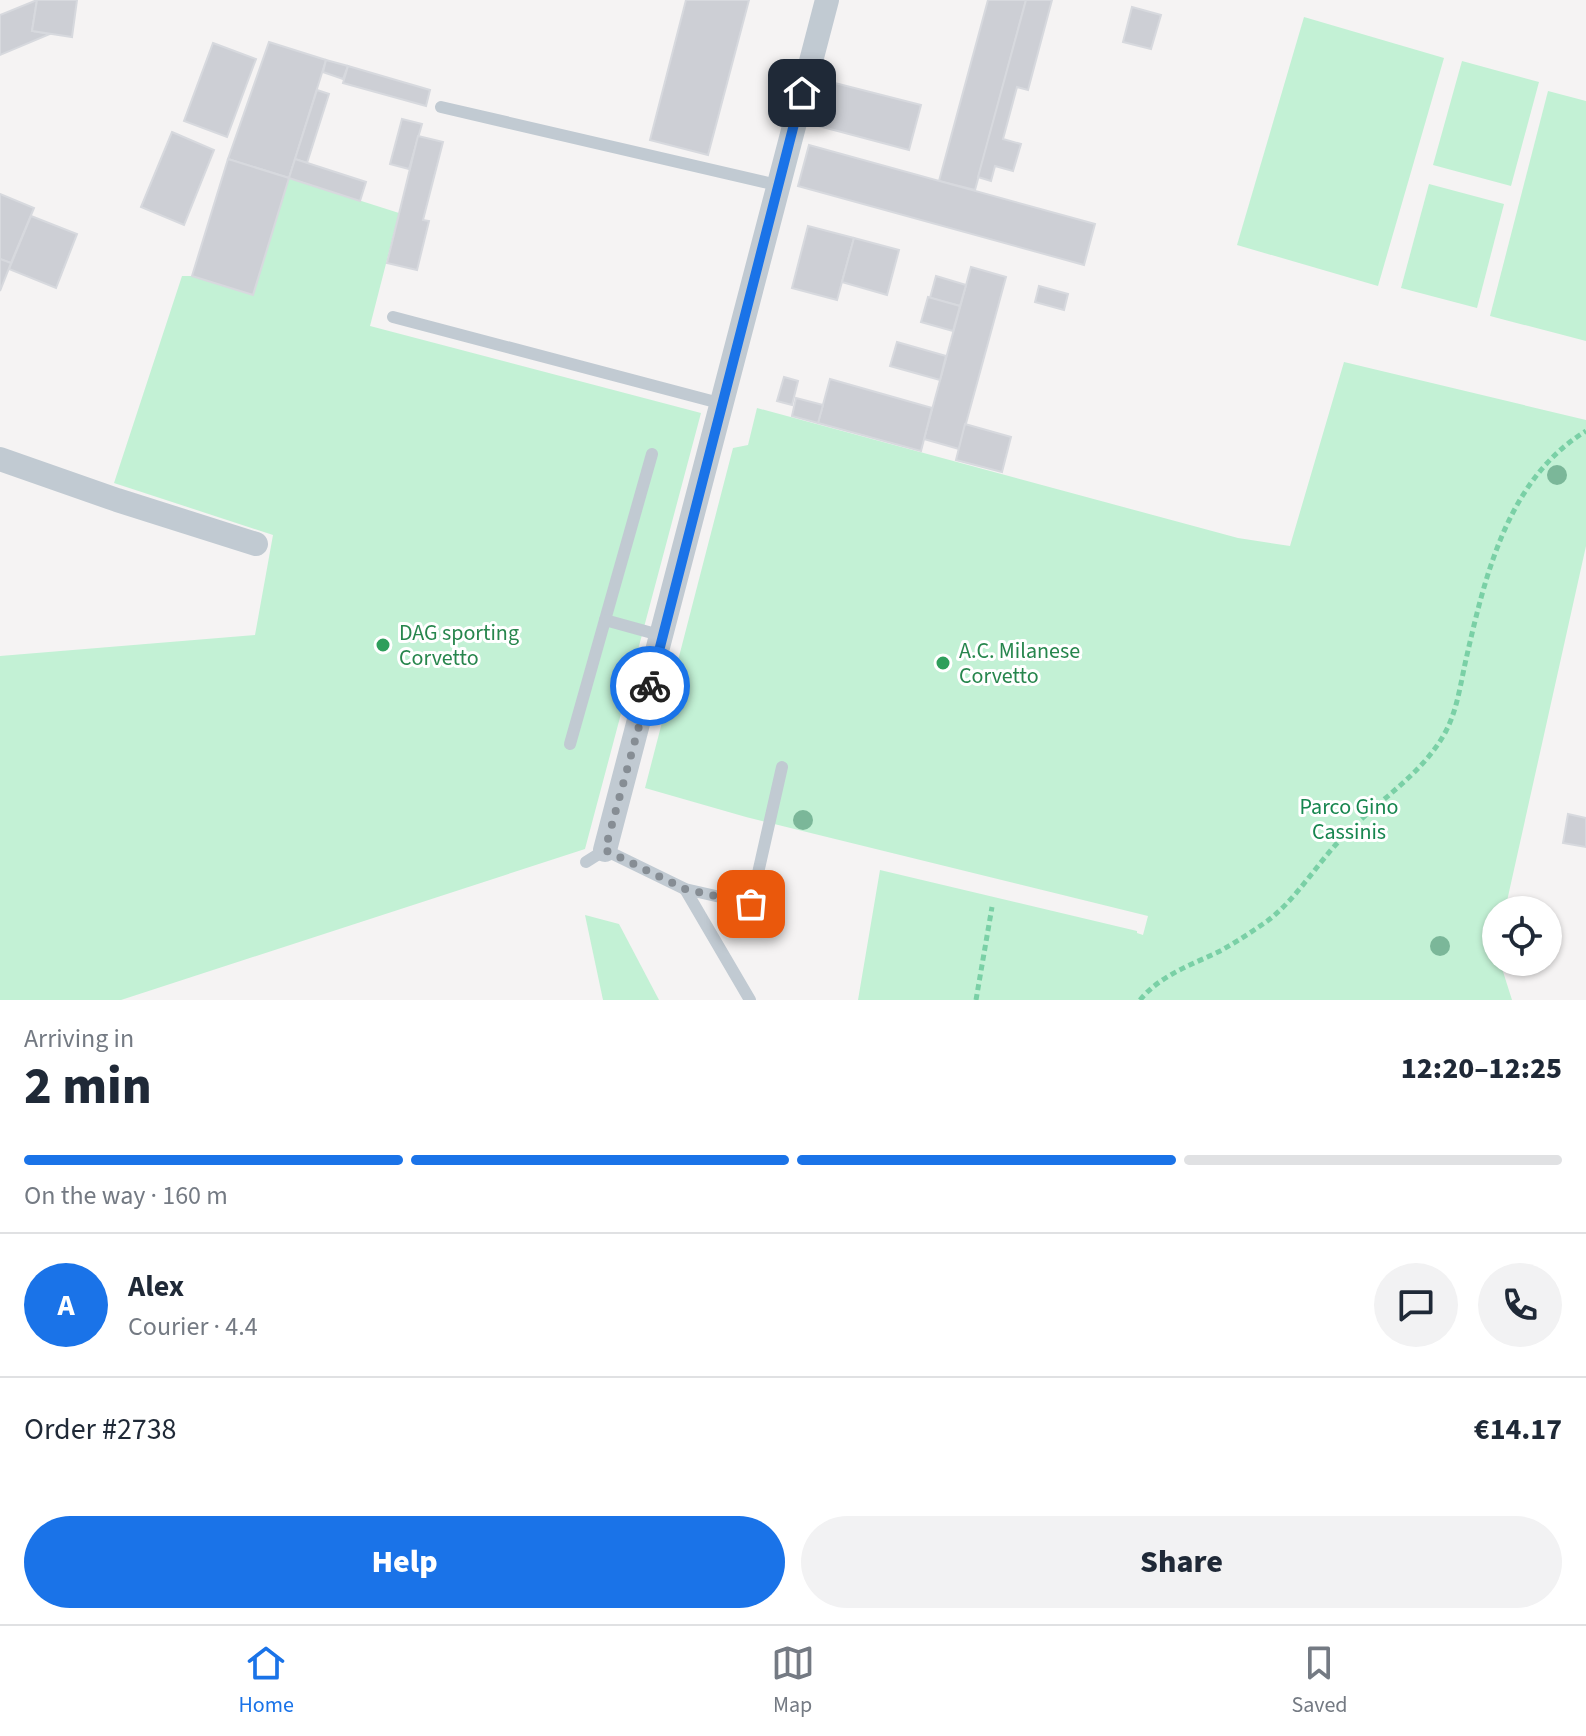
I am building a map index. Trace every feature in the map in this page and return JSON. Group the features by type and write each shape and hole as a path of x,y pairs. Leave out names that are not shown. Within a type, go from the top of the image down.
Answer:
{"street":[{"path":"597,860 663,636 827,0"},
{"path":"0,459 256,544"}],"lane":[{"path":"441,107 777,185"},
{"path":"393,317 723,405"},
{"path":"570,744 652,454"},
{"path":"605,620 663,636"},
{"path":"597,860 685,889 751,904 782,767"},
{"path":"685,889 750,1000"}],"path":[{"path":"1140,1000 1162,981 1222,950 1267,921 1340,839 1429,756 1446,731 1456,707 1483,591 1515,506 1548,460 1586,431"},
{"path":"976,1000 992,907"}],"green space":[{"path":"1304,17 1444,58 1378,286 1237,245"},
{"path":"1462,61 1539,82 1511,186 1433,165"},
{"path":"1548,91 1586,101 1586,341 1490,316"},
{"name":"DAG sporting Corvetto","path":"289,178 399,213 370,326 701,413 585,849 121,1000 0,1000 0,656 255,635 273,535 114,483 182,276 192,276 253,295"},
{"path":"1429,184 1504,204 1477,308 1401,288"},
{"name":"Parco Gino Cassinis","path":"1344,362 1586,420 1586,546 1508,896 1482,896 1482,976 1504,976 1512,1000 858,1000 880,870 1137,931 1143,935 1148,916 746,817 645,788 733,448 748,445 757,408 1238,538 1290,546"},
{"path":"585,915 619,924 659,1000 603,1000"}],"building":[{"path":"37,0 32,31 50,34 0,55 0,15"},
{"path":"37,0 77,0 72,37 32,31"},
{"path":"686,0 749,0 708,155 650,140"},
{"path":"988,0 1026,0 975,190 939,181"},
{"path":"1026,0 1052,0 1028,90 1017,87 1003,139 1021,144 1013,171 995,166 991,181 978,177"},
{"path":"1132,7 1161,15 1151,49 1123,42"},
{"path":"269,42 326,60 289,178 228,159"},
{"path":"213,43 256,59 227,137 184,121"},
{"path":"326,60 348,66 343,79 323,72"},
{"path":"348,66 430,90 426,106 343,83"},
{"path":"827,81 921,105 909,150 815,125"},
{"path":"317,90 329,94 307,163 295,159"},
{"path":"402,119 422,124 409,169 390,164"},
{"path":"172,132 214,150 184,225 141,207"},
{"path":"418,136 443,142 423,220 429,221 417,270 387,263"},
{"path":"809,145 1095,224 1084,265 798,186"},
{"path":"228,159 289,178 253,295 192,276"},
{"path":"295,159 366,182 360,201 289,178"},
{"path":"0,194 34,208 11,263 0,259"},
{"path":"31,216 77,234 56,288 9,269"},
{"path":"808,226 854,238 837,300 792,288"},
{"path":"854,238 899,250 887,295 842,282"},
{"path":"0,259 11,263 0,291"},
{"path":"971,267 1006,277 959,449 924,439"},
{"path":"936,276 966,285 960,306 930,298"},
{"path":"1039,286 1068,294 1064,310 1035,302"},
{"path":"928,297 960,306 953,331 921,322"},
{"path":"897,342 946,356 940,380 890,366"},
{"path":"784,377 798,381 792,405 777,401"},
{"path":"830,379 932,408 921,451 818,423"},
{"path":"796,398 823,405 818,423 792,416"},
{"path":"965,424 1011,437 1002,472 956,460"},
{"path":"1568,814 1586,818 1586,847 1563,843"}],"way so far":[{"path":"650,686 605,850 685,889 751,904"}],"place":[{"name":"DAG sporting Corvetto","path":"383,645"},
{"name":"A.C. Milanese Corvetto","path":"943,663"}],"route":[{"path":"650,686 802,93"}]}
